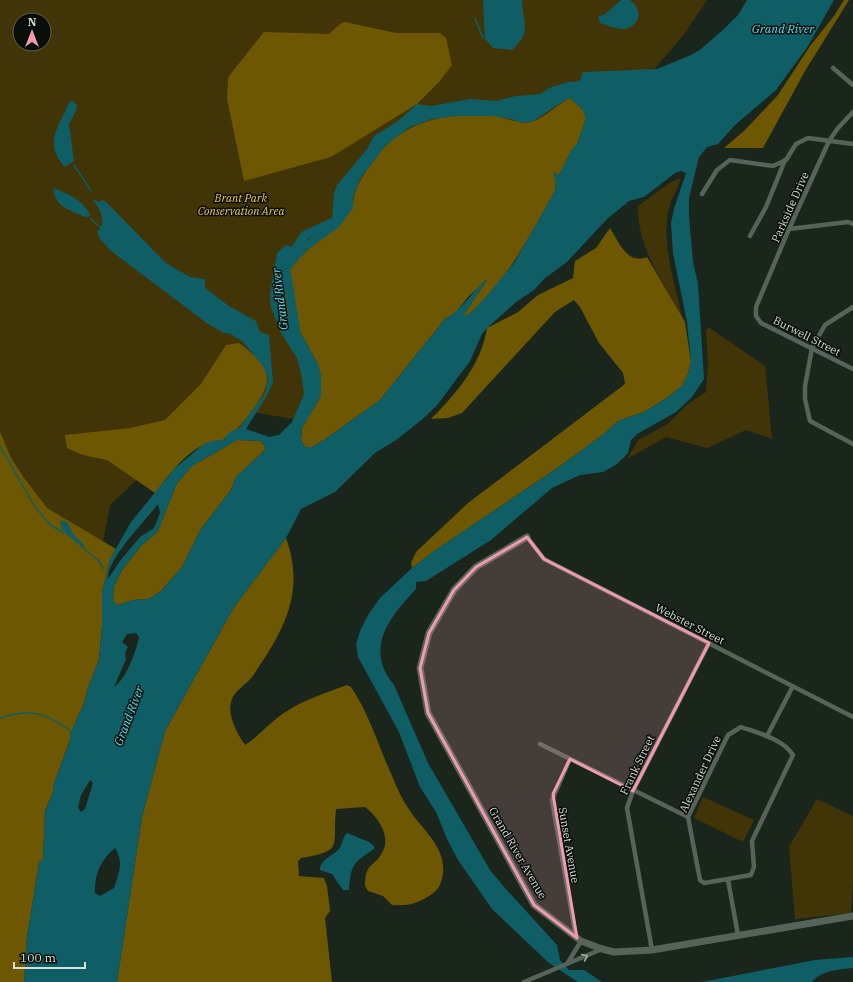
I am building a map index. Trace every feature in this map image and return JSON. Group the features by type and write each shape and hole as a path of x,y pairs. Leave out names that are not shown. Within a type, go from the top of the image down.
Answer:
{"street":[{"path":"833,68 853,85"},
{"name":"Parkside Drive","path":"756,316 756,308 789,229 829,141 838,128 853,112"},
{"path":"750,236 766,207 786,160 796,144 808,138 853,144"},
{"path":"702,194 717,170 730,160 773,166 786,160"},
{"path":"789,229 848,222 853,224"},
{"path":"853,307 825,325 812,348 805,386 805,399 810,422 853,444"},
{"name":"Burwell Street","path":"756,316 761,323 853,369"},
{"name":"Webster Street","path":"527,537 544,559 853,717"},
{"name":"Grand River Avenue","path":"527,537 476,567 454,590 429,634 420,668 428,713 534,905 579,940 614,952 652,950 853,916"},
{"name":"Frank Street","path":"652,950 627,808 633,791 709,643"},
{"path":"767,736 792,686"},
{"name":"Alexander Drive","path":"741,727 767,736 789,749 793,755 752,841 754,867 751,875 704,883 700,880 688,817 728,735 741,727"},
{"path":"540,744 688,817"},
{"name":"Sunset Avenue","path":"570,759 552,800 579,940"},
{"path":"728,880 738,936"},
{"path":"567,964 579,940"},
{"path":"524,982 602,949"}],"highlighted area":[{"path":"527,537 544,559 709,643 633,791 570,759 553,794 577,938 534,905 428,713 420,668 429,633 454,590 476,567"}],"green space":[{"name":"Brant Park Conservation Area","path":"0,0 707,0 685,33 531,215 319,423 215,406 110,505 83,649 0,781"},
{"path":"681,178 669,208 667,239 670,265 682,317 652,264 646,250 639,221 638,206 671,182"},
{"path":"708,327 765,366 772,439 746,430 707,448 666,437 627,459 638,440 668,424 688,404 706,392 708,366 706,331"},
{"path":"703,797 754,820 743,842 694,818"},
{"path":"817,799 853,816 853,884 851,913 795,919 789,847"}],"shaded area":[{"path":"844,0 849,0 805,71 763,148 724,148 745,130 778,95 810,46 834,16"},
{"path":"345,22 396,33 440,33 446,38 452,65 439,82 417,104 331,157 244,181 227,99 229,76 264,32 329,34 340,24"},
{"path":"570,98 582,109 586,118 577,144 571,151 559,175 554,172 556,182 555,191 516,258 493,290 466,317 464,314 487,280 469,296 455,313 445,319 380,400 324,440 312,447 305,447 301,440 302,428 321,396 321,378 319,366 303,337 288,316 284,305 284,284 286,274 300,257 353,208 355,194 363,176 386,146 399,135 428,121 461,115 495,116 524,123 534,121"},
{"path":"610,228 624,251 629,255 640,259 647,257 685,322 691,362 688,374 682,386 667,398 644,412 618,421 605,433 559,467 437,549 412,568 411,563 416,552 468,503 625,384 623,373 599,343 580,307 574,300 555,312 462,413 448,418 431,419 466,378 479,354 484,342 487,328 518,312 538,295 573,278 575,261 596,248"},
{"path":"239,343 263,365 267,380 261,398 238,428 223,440 202,446 184,459 155,493 107,460 83,455 67,448 65,435 130,428 165,420 201,384 226,345"},
{"path":"0,432 11,458 47,508 116,549 110,559 102,593 102,626 99,659 84,703 70,735 70,740 53,786 53,792 45,811 43,859 39,863 27,937 24,982 0,982"},
{"path":"237,440 260,441 264,445 265,450 236,477 231,490 201,529 182,567 161,591 149,599 134,600 118,605 113,602 114,586 122,570 141,546 158,531 177,483 192,466"},
{"path":"286,538 292,558 293,577 292,594 288,611 282,628 252,677 233,696 230,711 233,723 245,745 291,708 314,697 347,685 351,687 364,709 402,797 408,808 432,839 441,855 443,874 441,883 437,890 432,894 422,900 408,905 392,905 383,896 368,891 365,886 367,872 380,856 385,845 382,826 374,815 365,807 336,809 334,845 324,853 301,858 298,861 299,876 324,878 327,886 330,911 325,918 332,982 117,982 142,817 165,731 234,607"}],"water":[{"path":"483,0 522,0 525,22 524,32 522,38 512,50 493,48 485,39"},
{"path":"621,0 630,0 637,7 639,16 636,22 632,26 622,29 600,23 598,16 604,15"},
{"path":"747,0 834,0 808,46 776,90 735,125 718,144 707,147 699,157 689,198 689,216 693,262 698,284 704,379 692,397 676,412 637,434 631,440 628,453 617,464 603,472 580,475 552,488 491,540 426,581 416,582 416,589 389,622 381,646 381,658 385,671 394,685 428,763 490,870 557,945 560,960 569,970 584,970 602,982 578,982 549,963 492,909 458,860 447,839 436,812 420,787 399,732 358,657 356,644 360,631 368,615 380,598 412,568 437,549 559,467 605,433 618,421 644,412 667,398 682,386 688,374 691,362 687,322 673,253 671,223 686,173 681,171 675,173 644,197 629,201 607,219 567,262 545,278 534,290 516,302 487,328 482,334 470,361 438,404 426,416 399,438 375,453 335,492 301,509 286,538 234,607 165,731 142,817 117,982 24,982 27,937 39,863 43,859 45,812 70,741 70,735 84,703 99,659 102,626 102,593 110,559 131,522 175,468 204,444 212,441 223,440 229,433 240,427 265,393 268,379 263,366 243,342 231,334 224,333 208,324 111,251 101,240 97,232 102,224 102,215 92,199 99,202 103,200 106,202 166,263 190,277 205,279 205,288 229,306 256,321 260,332 269,335 273,383 246,429 269,437 279,435 292,422 304,394 297,358 281,333 271,307 270,294 277,253 286,245 296,249 327,226 332,219 334,193 337,185 367,149 374,136 398,121 417,104 431,106 470,99 496,101 516,96 541,94 549,88 571,81 580,81 583,72 657,69 691,55 701,49 738,15","holes":["570,98 582,109 586,118 577,144 571,151 559,175 553,172 556,182 555,191 514,263 485,298 466,317 465,313 487,280 485,280 456,311 445,319 380,400 324,440 312,447 305,447 301,440 302,428 321,396 321,378 319,366 303,337 288,316 284,305 286,274 307,250 339,227 353,208 353,198 360,179 386,145 410,127 432,119 458,116 493,116 511,119 522,123 534,121","237,440 260,441 264,445 265,450 236,477 231,490 201,529 182,567 161,591 149,599 134,600 118,605 113,602 114,586 122,570 141,546 158,531 177,483 192,466","158,504 160,513 154,528 140,537 120,561 108,579 109,571 113,562 128,540","136,633 139,637 138,643 123,678 114,687 126,659 125,653 128,647 122,642 127,634","90,780 93,783 85,809 81,812 78,808 81,795","115,848 118,853 120,868 114,888 100,896 95,893 95,886 99,868 106,857"]},
{"path":"72,101 77,105 76,111 69,124 74,161 65,167 58,158 54,142 55,134 65,111 69,102"},
{"path":"53,188 70,195 80,202 88,210 91,216 85,217 68,210 57,200"},
{"path":"60,521 66,521 73,533 85,547 83,548 63,530"},
{"path":"347,833 369,842 374,846 374,849 357,861 352,869 349,890 343,890 332,874 320,870 324,861 340,848"},
{"path":"853,957 853,968 825,973 820,975 812,982 702,982 815,960"}],"waterway":[{"path":"475,18 483,38"},
{"path":"74,165 91,191"},
{"path":"91,219 101,228"},
{"name":"Grand River","path":"297,338 285,265 305,235 338,220"},
{"path":"0,446 35,507 50,525 64,533"},
{"path":"83,548 100,562 103,569"},
{"path":"0,718 22,713 39,714 55,721 73,732"}]}
